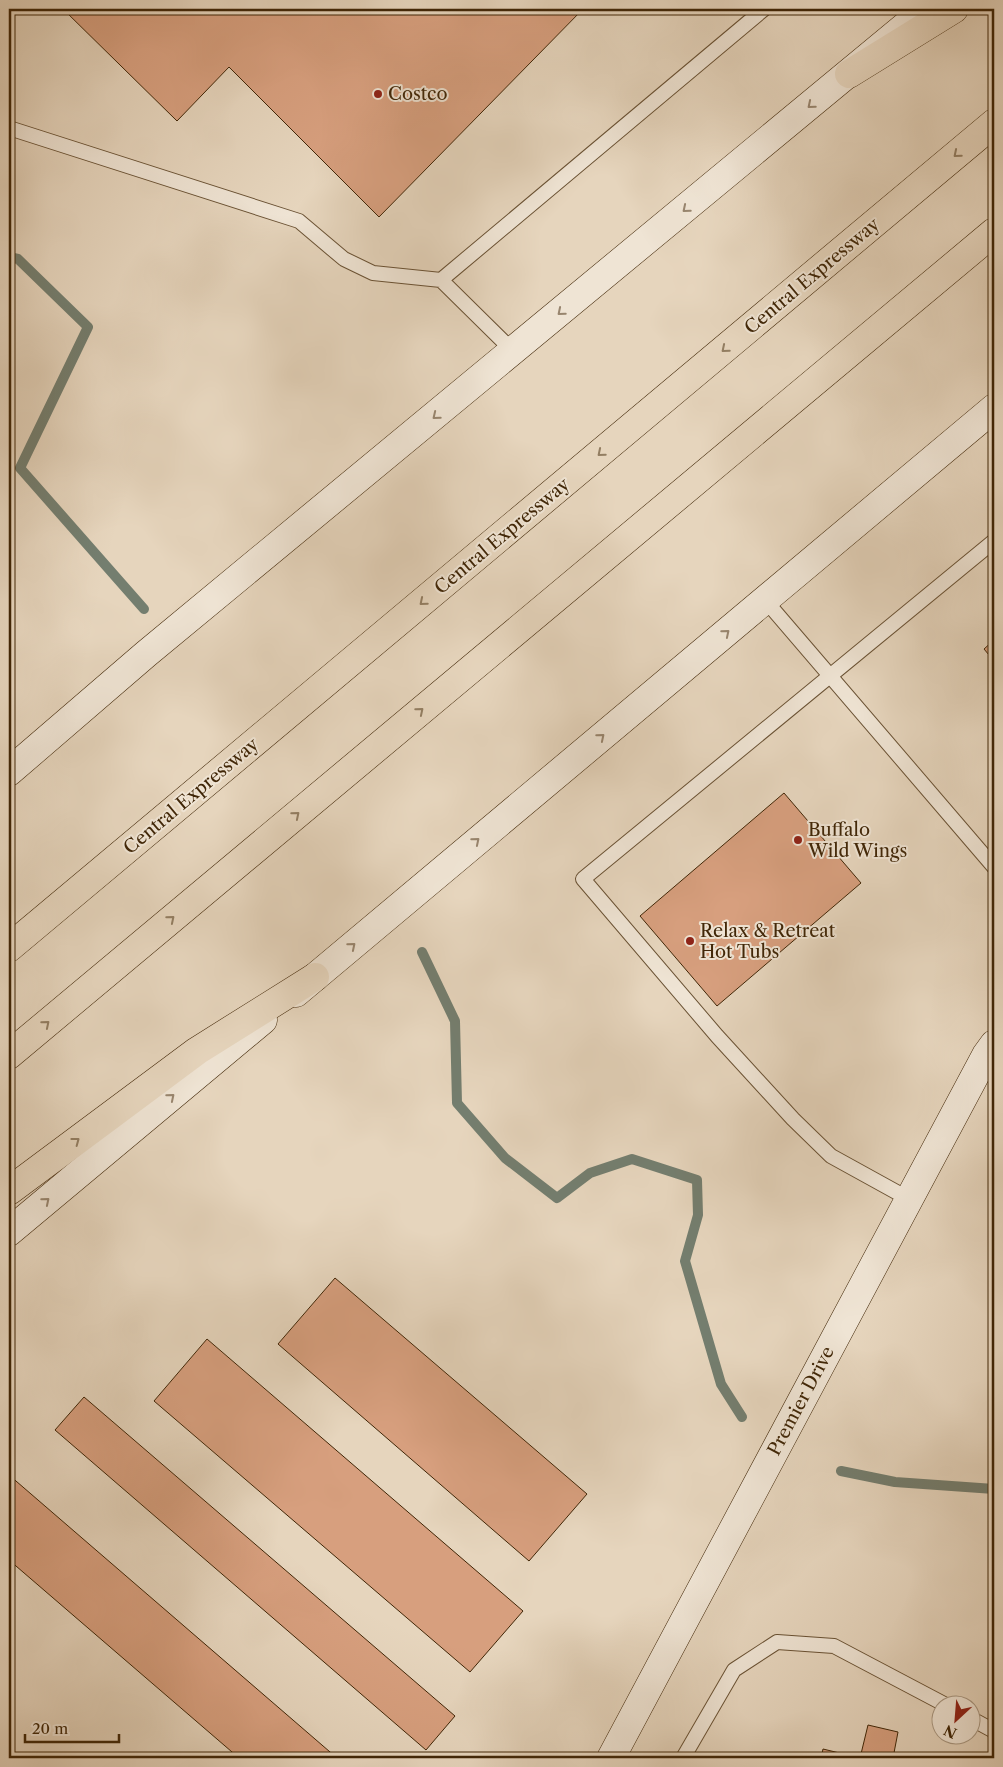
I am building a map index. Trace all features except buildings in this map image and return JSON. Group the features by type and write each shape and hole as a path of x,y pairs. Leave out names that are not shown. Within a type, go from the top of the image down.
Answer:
{"highway":[{"path":"849,74 954,9"},
{"name":"Central Expressway","path":"9,948 994,122"},
{"path":"9,1055 994,232"},
{"path":"9,1191 197,1051 314,977"}],"main road":[{"path":"9,772 154,648 514,352 926,9"},
{"path":"9,1232 994,408"},
{"name":"Premier Drive","path":"611,1758 986,1055 994,1044"}],"lane":[{"path":"441,280 764,9"},
{"path":"9,128 299,221 344,259 373,273 441,280 514,352"},
{"path":"909,1199 831,1156 793,1119 717,1036 583,879 994,541"},
{"path":"765,600 994,867"},
{"path":"683,1758 734,1670 777,1642 834,1646 930,1697"},
{"path":"980,1723 994,1731"}],"waterway":[{"path":"9,257 18,259 88,327 20,468 144,609"},
{"path":"422,952 455,1021 457,1103 505,1158 557,1198 590,1173 632,1159 697,1180 698,1215 685,1261 721,1384 742,1417"},
{"path":"841,1471 895,1482 994,1489"}],"place":[{"name":"Costco","path":"378,94"},
{"name":"Buffalo Wild Wings","path":"798,840"},
{"name":"Relax & Retreat Hot Tubs","path":"690,941"}]}
